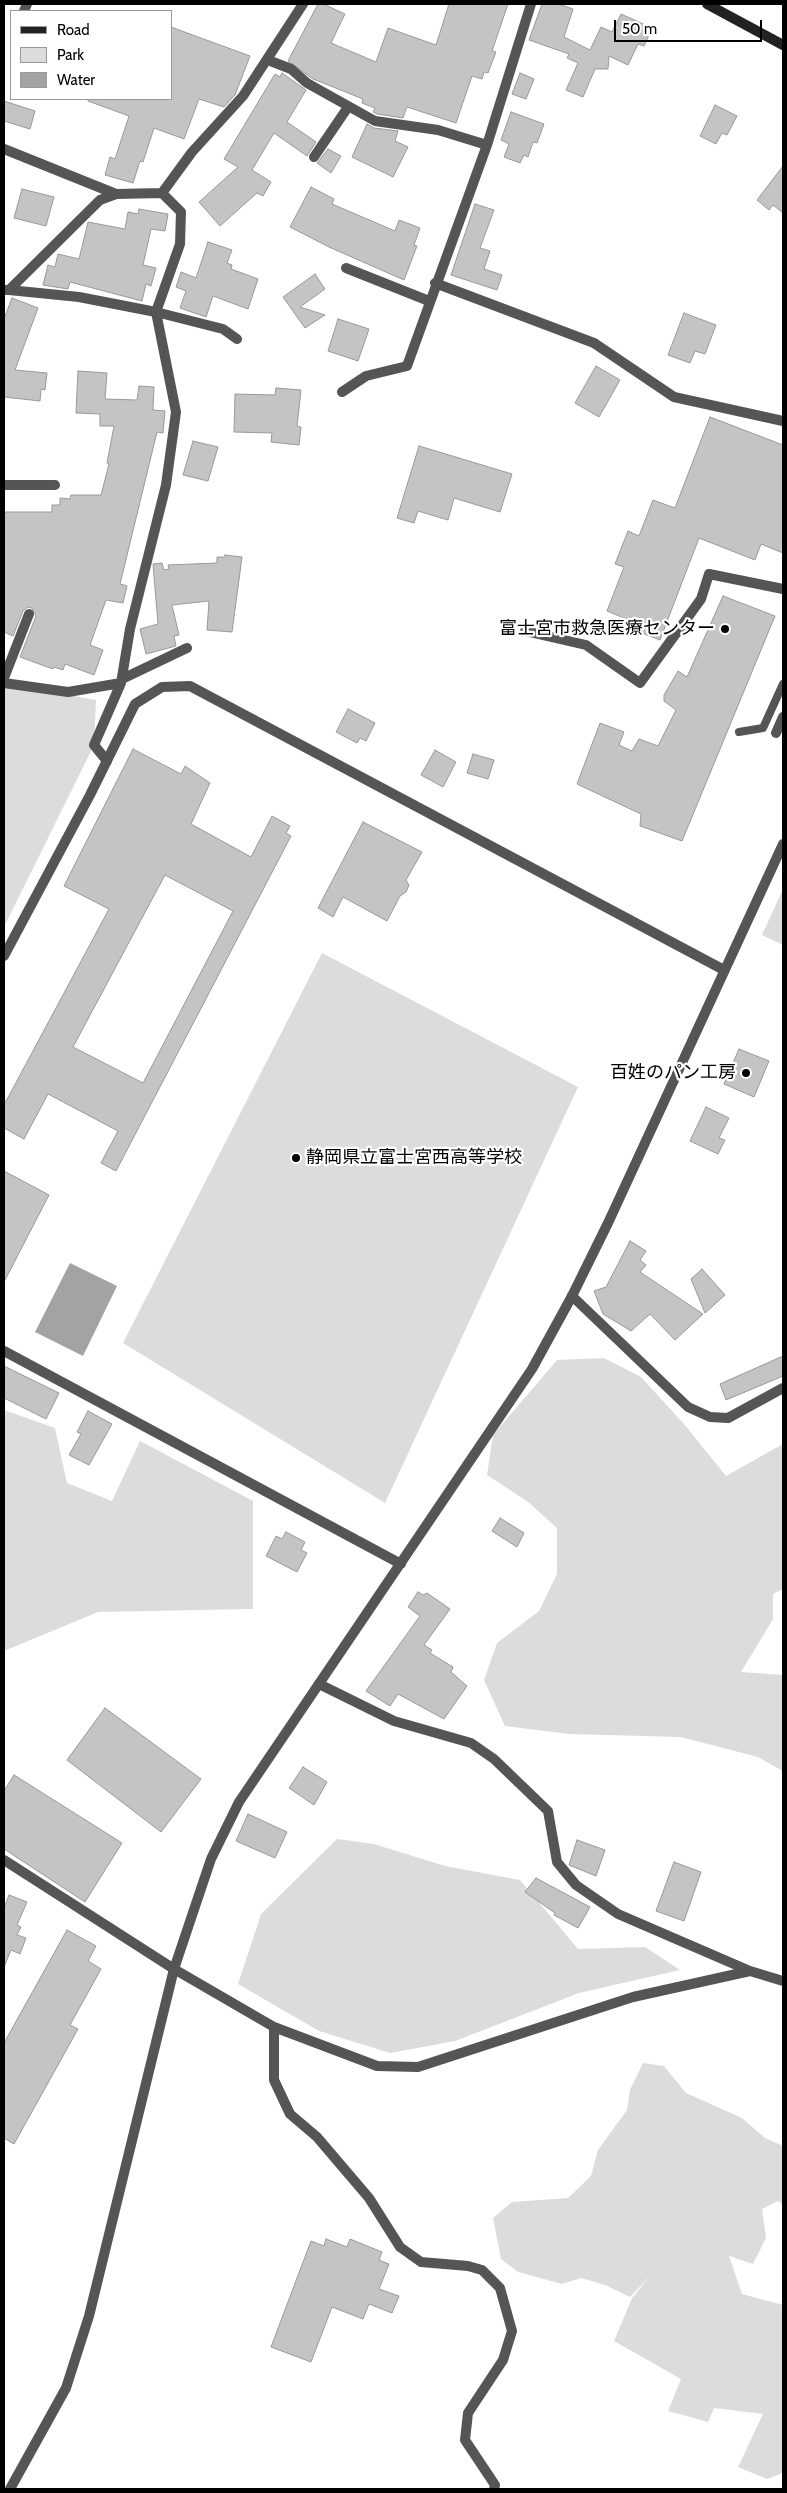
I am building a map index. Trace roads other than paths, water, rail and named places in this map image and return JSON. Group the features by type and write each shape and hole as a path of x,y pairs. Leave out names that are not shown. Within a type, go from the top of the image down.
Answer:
{"main road":[{"path":"707,4 783,45"}],"street":[{"path":"162,193 192,152 243,96 303,4"},
{"path":"342,392 366,376 407,366 435,283 486,145 531,4"},
{"path":"268,60 290,70 307,83 375,121 438,130 486,145"},
{"path":"314,157 348,107"},
{"path":"4,149 116,194"},
{"path":"6,290 100,200 116,194 162,193 181,212 180,244 156,312 176,412 166,485 130,629 122,681 94,745 107,761"},
{"path":"346,268 429,301"},
{"path":"435,283 594,343 674,397 783,421"},
{"path":"6,290 79,297 156,312 223,329 236,339"},
{"path":"4,486 55,485"},
{"path":"525,631 586,645 640,683 702,599 709,574 783,589"},
{"path":"4,678 28,614"},
{"path":"4,683 68,692 122,681 187,648"},
{"path":"4,956 135,704 162,687 190,686 724,970"},
{"path":"776,733 783,717"},
{"path":"10,2489 66,2388 89,2316 174,1969 211,1859 240,1802 532,1369 572,1296 783,844"},
{"path":"572,1296 688,1407 710,1417 728,1418 783,1388"},
{"path":"4,1351 401,1564"},
{"path":"319,1684 394,1721 471,1743 494,1759 548,1811 557,1862 576,1885 618,1914 750,1971 783,1981"},
{"path":"4,1860 174,1969 274,2027 347,2057 377,2066 418,2067 633,1997 750,1971"},
{"path":"274,2027 274,2080 290,2114 317,2137 369,2198 400,2247 421,2262 468,2266 482,2270 500,2288 512,2331 503,2360 468,2413 465,2440 495,2485 494,2489"}],"lane":[{"path":"739,732 762,728 783,684"}],"water":[{"path":"70,1263 117,1286 83,1356 35,1332"}],"place":[{"name":"富士宮市救急医療センター","path":"725,629"},
{"name":"百姓のパン工房","path":"746,1073"},
{"name":"静岡県立富士宮西高等学校","path":"296,1158"}]}
